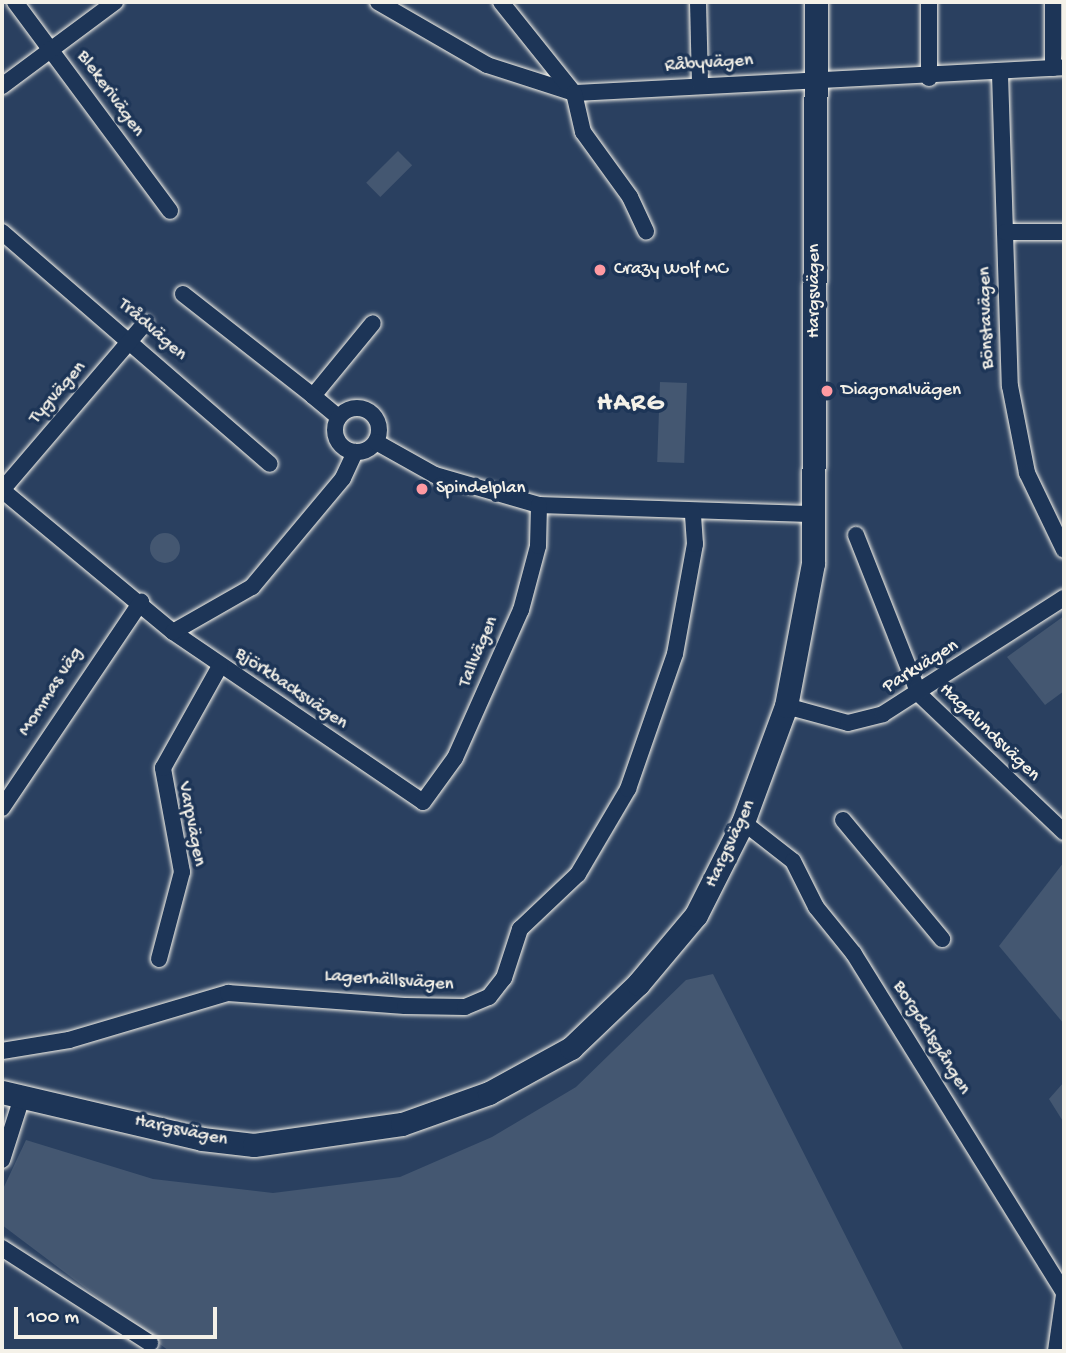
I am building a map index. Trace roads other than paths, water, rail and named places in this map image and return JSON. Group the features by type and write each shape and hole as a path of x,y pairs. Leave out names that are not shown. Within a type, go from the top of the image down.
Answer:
{"street":[{"path":"2,3 8,2"},
{"name":"Blekerivägen","path":"15,2 52,48 170,212"},
{"path":"2,86 115,2"},
{"name":"Råbyvägen","path":"378,2 487,65 573,93 815,80 929,78 1058,67"},
{"path":"501,2 573,93 583,132 630,197 646,231"},
{"path":"698,2 699,86"},
{"name":"Hargsvägen","path":"12,1093 202,1139 254,1145 402,1124 489,1093 571,1048 638,984 696,915 743,822 786,706 804,624 816,514 816,2"},
{"path":"929,2 929,78"},
{"path":"1053,2 1058,67"},
{"name":"Bönstavägen","path":"1000,74 1010,386 1027,473 1064,550"},
{"name":"Trådvägen","path":"2,232 131,340 270,464"},
{"path":"1004,232 1064,232"},
{"path":"183,294 338,417 338,442 355,452"},
{"name":"Tygvägen","path":"2,490 145,323"},
{"path":"313,396 373,323"},
{"path":"338,417 351,408 372,413 379,427 376,442"},
{"path":"376,442 435,475 539,506 816,514"},
{"path":"173,632 252,587 343,478 355,452 376,442"},
{"path":"2,490 141,602"},
{"name":"Tallvägen","path":"423,802 455,758 520,610 538,547 539,506"},
{"name":"Lagerhällsvägen","path":"2,1051 68,1040 228,993 405,1006 466,1007 489,997 504,978 520,929 578,874 628,789 675,654 695,544 693,512"},
{"name":"Hagalundsvägen","path":"856,535 919,694 1064,832"},
{"name":"Parkvägen","path":"786,706 848,723 883,714 919,694 1064,598"},
{"name":"Björkbacksvägen","path":"141,602 173,632 220,666 423,802"},
{"name":"Mommas väg","path":"2,808 141,602"},
{"name":"Varpvägen","path":"159,959 182,872 163,768 220,666"},
{"path":"844,820 942,939"},
{"name":"Borgdalsgången","path":"743,822 793,861 816,907 854,954 1064,1294 1056,1351"},
{"path":"2,1160 12,1093"},
{"path":"2,1248 150,1343"}],"place":[{"name":"Crazy Wolf MC","path":"600,270"},
{"name":"Diagonalvägen","path":"827,391"},
{"name":"Spindelplan","path":"422,489"}],"district":[{"name":"HARG","path":"631,405"}]}
